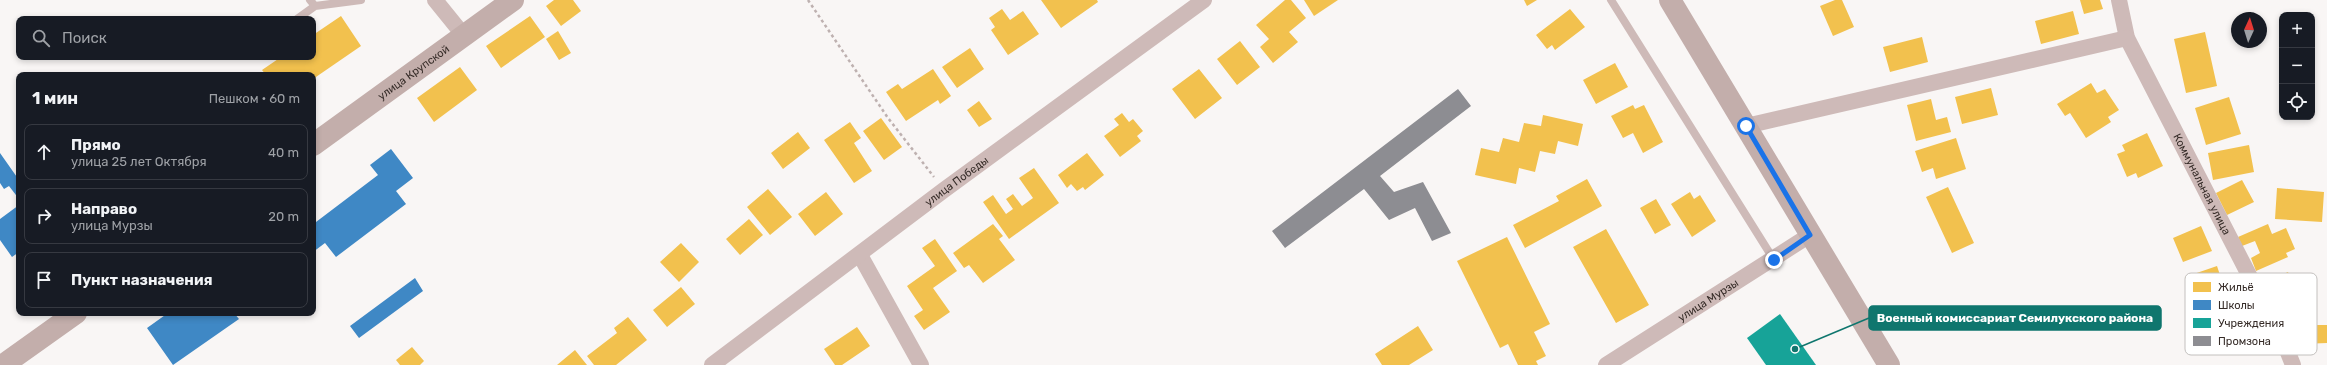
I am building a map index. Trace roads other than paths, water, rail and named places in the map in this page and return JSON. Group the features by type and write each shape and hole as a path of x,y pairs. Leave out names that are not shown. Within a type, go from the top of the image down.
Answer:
{"street":[{"path":"435,0 465,37"},
{"name":"улица Крупской","path":"316,143 465,37 513,0"},
{"name":"улица Победы","path":"712,365 944,190 1204,0"},
{"path":"1670,0 1889,365"},
{"name":"Коммунальная улица","path":"2119,0 2127,38 2248,273"},
{"path":"1746,126 2127,38"},
{"name":"улица Мурзы","path":"1606,365 1774,260 1810,235"},
{"path":"860,254 921,365"},
{"path":"3,365 72,316"},
{"name":"Коммунальная улица","path":"2289,355 2293,365"}],"lane":[{"path":"300,16 312,3 361,0"},
{"path":"1611,0 1774,260"}],"place":[{"name":"Военный комиссариат Семилукского района","path":"1795,349"}]}
